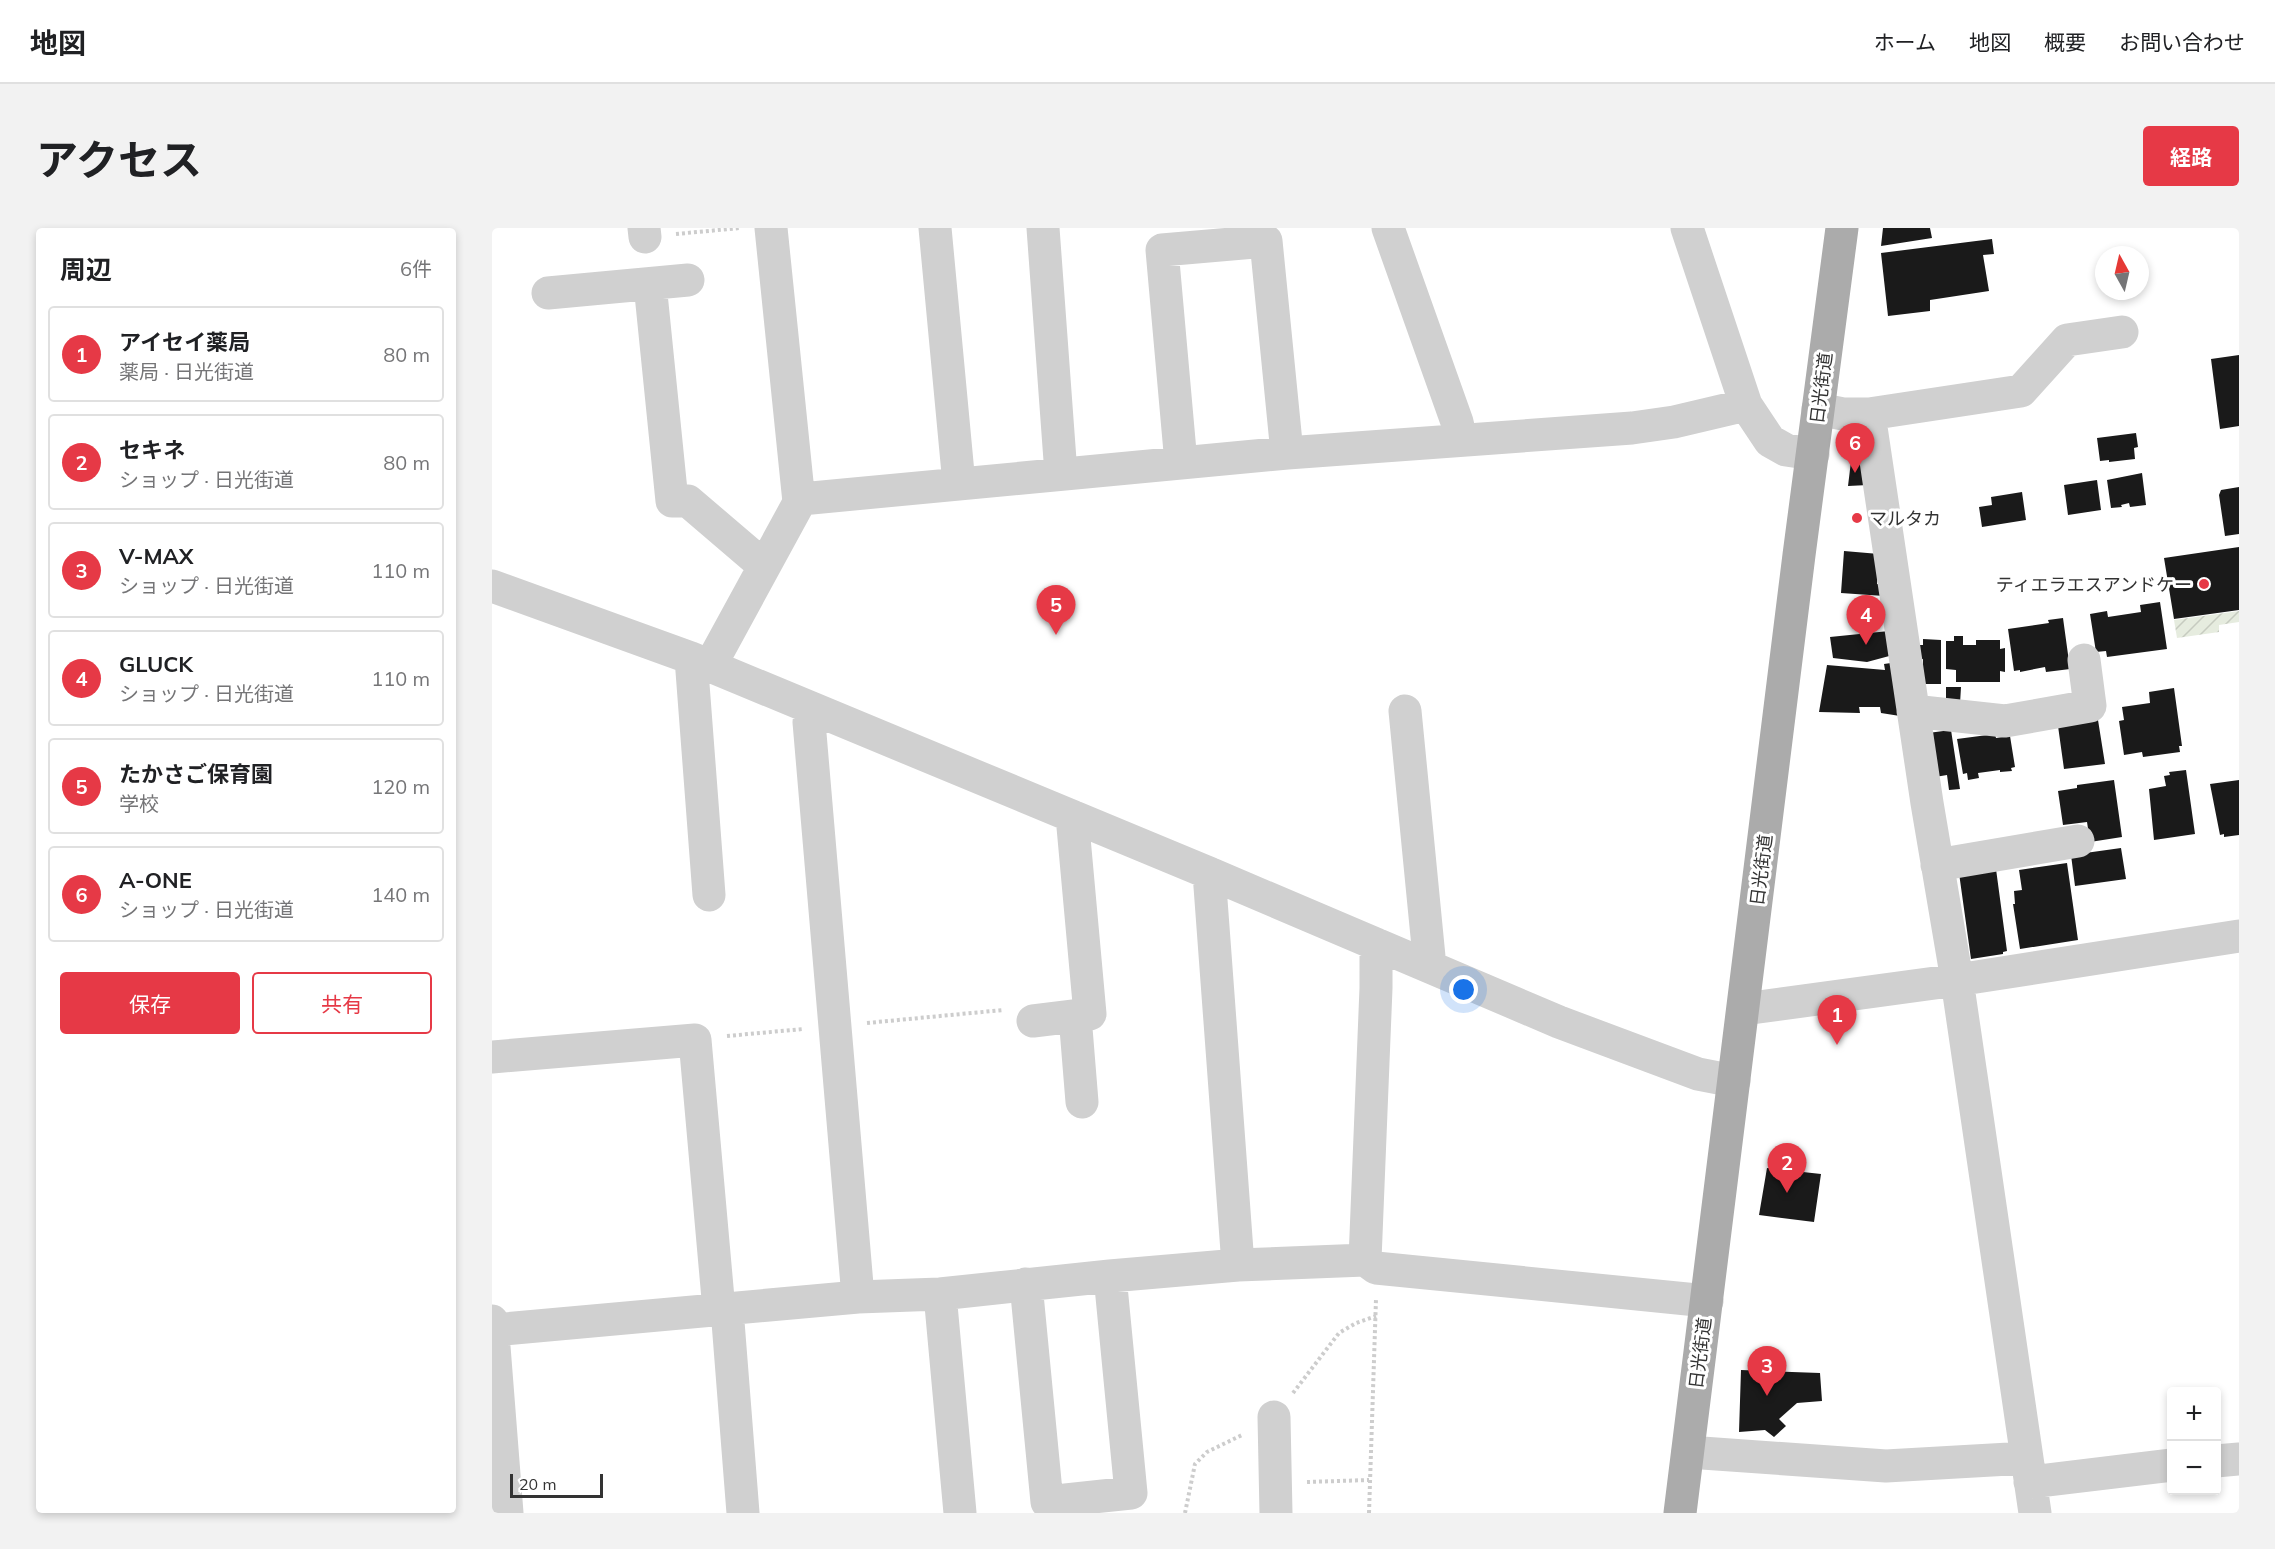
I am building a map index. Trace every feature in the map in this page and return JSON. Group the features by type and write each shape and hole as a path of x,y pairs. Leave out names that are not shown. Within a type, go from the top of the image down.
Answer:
{"main road":[{"name":"日光街道","path":"1680,1513 1842,228"}],"street":[{"path":"771,228 799,502"},
{"path":"935,228 959,484"},
{"path":"1043,228 1061,474"},
{"path":"1388,228 1457,422 1461,441"},
{"path":"1687,228 1746,405 1770,441 1786,450 1813,454"},
{"path":"1181,463 1162,250 1266,241 1287,453"},
{"path":"548,293 688,280"},
{"path":"650,284 672,501 688,501 764,566"},
{"path":"1818,409 1843,414 1869,414 2021,391 2067,340 2122,332"},
{"path":"709,895 701,662 764,566 801,499 1287,453 1632,428 1674,422 1746,405"},
{"path":"1869,414 1913,711 1957,980 2031,1484"},
{"path":"492,586 701,662 1209,873 1559,1022 1698,1074 1734,1081"},
{"path":"1913,711 2006,721 2090,706 2084,660"},
{"path":"814,709 809,722 858,1297"},
{"path":"1405,711 1430,968"},
{"path":"1033,1021 1090,1014 1072,816"},
{"path":"1937,865 2078,841"},
{"path":"1209,873 1238,1265"},
{"path":"1744,1009 1957,980 2239,936"},
{"path":"1370,1264 1376,944"},
{"path":"1075,1016 1082,1102"},
{"path":"492,1057 695,1040 743,1513"},
{"path":"493,1330 858,1297 940,1294 1238,1265 1370,1264 1707,1301"},
{"path":"1026,1284 1047,1502 1131,1493 1110,1276"},
{"path":"940,1294 960,1513"},
{"path":"492,1320 507,1513"},
{"path":"1274,1417 1275,1498"},
{"path":"1688,1452 1886,1466 2031,1484 2167,1466"},
{"path":"2221,1461 2239,1459"}],"path":[{"path":"645,232 741,228"},
{"path":"1370,1264 1370,1513"},
{"path":"1275,1498 1369,1480"}],"shaded area":[{"path":"2239,611 2239,622 2219,625 2219,632 2177,638 2174,620"}],"building":[{"path":"1883,228 1930,228 1932,238 1881,246"},
{"path":"1992,239 1994,254 1983,255 1989,291 1930,300 1930,311 1888,316 1881,253"},
{"path":"2239,355 2239,426 2220,429 2211,359"},
{"path":"2136,433 2138,447 2134,448 2135,459 2100,461 2097,438"},
{"path":"1853,445 1860,445 1868,485 1848,486"},
{"path":"2142,473 2146,505 2130,507 2129,503 2121,505 2122,507 2111,508 2107,480"},
{"path":"2097,480 2101,510 2068,515 2064,485"},
{"path":"2239,487 2239,534 2225,536 2219,495 2221,490"},
{"path":"2022,492 2026,520 1982,527 1979,507 1992,505 1991,497"},
{"name":"ティエラエスアンドケー","path":"2239,547 2239,610 2174,619 2164,558"},
{"path":"1844,551 1879,554 1877,584 1885,585 1884,596 1841,593"},
{"path":"2160,602 2167,649 2107,657 2106,651 2096,652 2090,614 2107,611 2108,617 2141,612 2140,605"},
{"path":"2063,618 2070,669 2046,672 2045,667 2014,671 2008,629 2049,623 2048,620"},
{"path":"1889,631 1893,655 1867,662 1833,658 1830,637"},
{"path":"1954,636 1963,636 1963,645 1976,645 1976,640 2000,640 2000,649 2005,648 2005,672 2000,671 2000,682 1956,682 1956,670 1946,669 1946,641 1954,641"},
{"path":"1923,639 1941,640 1941,684 1923,684 1923,659 1919,660 1919,645 1923,645"},
{"path":"1891,663 1900,716 1881,713 1880,707 1859,707 1860,713 1819,712 1827,665 1885,670 1884,664"},
{"path":"1946,687 1961,687 1960,704 1946,704"},
{"path":"2174,688 2182,746 2179,746 2180,752 2143,757 2142,752 2124,755 2119,721 2124,720 2122,707 2150,703 2149,692"},
{"path":"2098,720 2105,764 2064,769 2058,726"},
{"path":"1951,730 1960,789 1949,790 1947,775 1935,777 1928,733"},
{"path":"1995,734 1996,738 2010,736 2015,767 2011,768 2012,771 1978,773 1979,778 1968,780 1967,773 1963,774 1957,739"},
{"path":"2186,770 2195,834 2154,840 2149,789 2166,786 2164,776 2170,775 2169,772"},
{"path":"2114,780 2122,837 2090,842 2087,822 2063,825 2058,791 2077,788 2077,785"},
{"path":"2239,780 2239,835 2224,837 2224,834 2220,835 2210,784"},
{"path":"2121,848 2126,879 2075,886 2071,855"},
{"path":"2067,863 2078,940 2020,949 2013,904 2015,904 2014,891 2022,890 2019,870"},
{"path":"1996,869 2007,951 2003,954 1971,959 1959,873"},
{"path":"1767,1168 1821,1174 1814,1222 1759,1215"},
{"path":"1741,1370 1820,1373 1822,1401 1797,1403 1779,1419 1786,1426 1774,1437 1765,1430 1739,1432"}],"place":[{"name":"A-ONE","path":"1855,473"},
{"name":"マルタカ","path":"1857,518"},
{"name":"ティエラエスアンドケー","path":"2204,584"},
{"name":"たかさご保育園","path":"1056,635"},
{"name":"GLUCK","path":"1866,645"},
{"name":"アイセイ薬局","path":"1837,1045"},
{"name":"セキネ","path":"1787,1193"},
{"name":"V-MAX","path":"1767,1396"}]}
